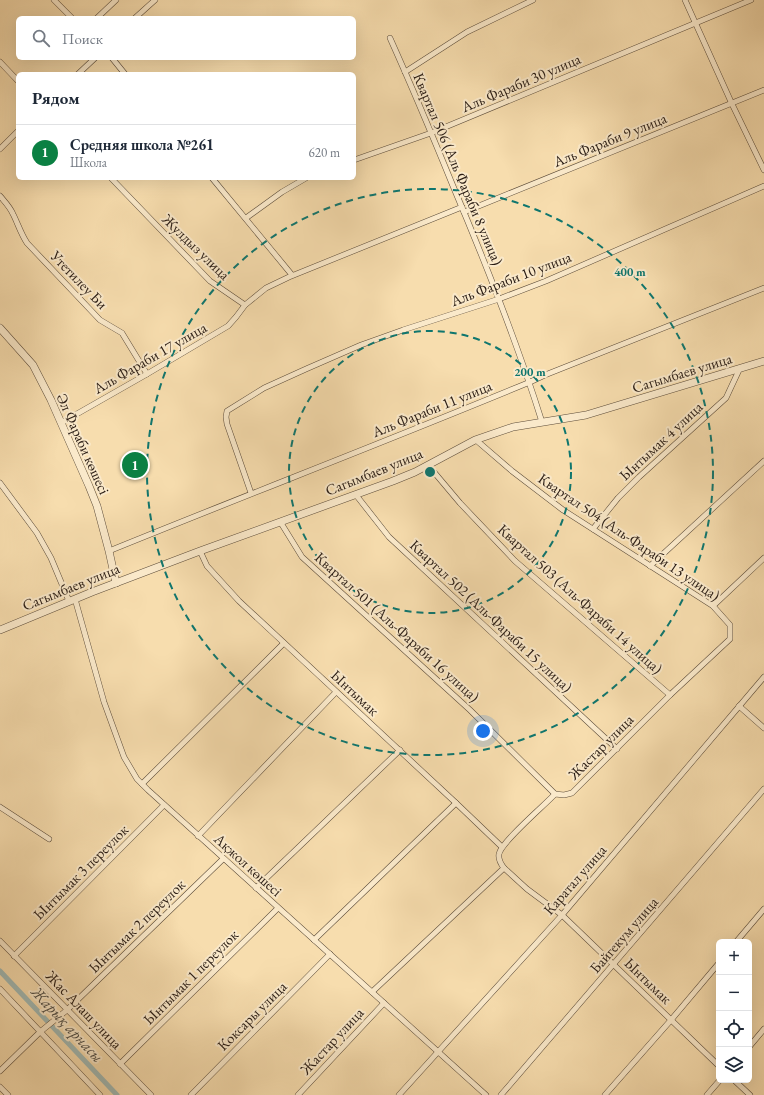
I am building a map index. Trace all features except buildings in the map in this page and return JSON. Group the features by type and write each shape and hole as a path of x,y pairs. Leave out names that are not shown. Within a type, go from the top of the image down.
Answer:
{"street":[{"path":"54,0 70,16"},
{"path":"99,16 116,0"},
{"path":"137,16 155,0"},
{"path":"405,72 467,32 533,0"},
{"path":"685,0 732,104 764,170"},
{"name":"Аль Фараби 30 улица","path":"356,159 431,133 751,0"},
{"name":"Квартал 506 (Аль Фараби 8 улица)","path":"390,38 500,299 530,382 542,422"},
{"path":"80,72 93,60"},
{"path":"114,60 123,72"},
{"path":"0,62 16,79"},
{"name":"Аль Фараби 9 улица","path":"292,275 732,104 764,90"},
{"path":"0,149 16,133"},
{"name":"Жулдыз улица","path":"113,180 210,281 245,305"},
{"path":"214,180 292,275 266,288 245,305"},
{"path":"246,218 282,192 303,180"},
{"name":"Аль Фараби 10 улица","path":"251,493 227,424 226,417 228,411 264,388 361,345 500,299 618,250 764,186"},
{"name":"Утетилеу Би","path":"0,196 13,213 22,236 27,243 100,320 122,333 147,374"},
{"name":"Аль Фараби 11 улица","path":"109,551 251,493 382,443 545,375 764,288"},
{"name":"Аль Фараби 17 улица","path":"61,423 228,326 245,305"},
{"name":"Әл Фараби көшесі","path":"0,328 33,365 61,423 97,506 116,583"},
{"name":"Сагымбаев улица","path":"0,629 200,551 393,481 476,440 513,427 586,415 764,361"},
{"name":"Ынтымак 4 улица","path":"593,529 618,498 639,477 726,398 740,368"},
{"name":"Квартал 504 (Аль-Фараби 13 улица)","path":"476,440 512,471 563,510 713,606 730,625"},
{"path":"650,566 764,461"},
{"name":"Квартал 503 (Аль-Фараби 14 улица)","path":"428,465 460,503 515,561 670,695"},
{"name":"Ақжол көшесі","path":"0,483 36,533 51,558 72,600 111,722 124,757 137,779 198,836 486,1095"},
{"name":"Квартал 502 (Аль-Фараби 15 улица)","path":"356,495 389,537 617,749"},
{"name":"Квартал 501 (Аль-Фараби 16 улица)","path":"281,522 302,557 470,710 556,794"},
{"name":"Ынтымак","path":"200,551 207,566 216,578 502,847"},
{"path":"713,606 764,558"},
{"name":"Жастар улица","path":"556,794 564,796 572,793 670,695 730,639 730,625"},
{"path":"142,784 284,643"},
{"name":"Каратал улица","path":"399,1095 562,915 764,677"},
{"path":"198,836 336,692"},
{"path":"739,706 764,728"},
{"path":"256,888 400,750"},
{"name":"Байгекум улица","path":"501,1095 764,789"},
{"path":"504,868 499,857 499,852 502,847 556,794"},
{"path":"314,940 456,803"},
{"name":"Ынтымак 3 переулок","path":"14,956 164,805"},
{"path":"0,806 49,839"},
{"name":"Ынтымак 2 переулок","path":"0,1071 40,1032 67,1010 224,858"},
{"name":"Жастар улица","path":"372,992 504,868"},
{"name":"Ынтымак","path":"504,868 527,889 562,915 716,1063"},
{"name":"Ынтымак 1 переулок","path":"120,1064 278,908"},
{"path":"739,939 764,909"},
{"name":"Жас Алаш улица","path":"0,941 151,1095"},
{"name":"Коксары улица","path":"191,1095 330,954"},
{"path":"605,1095 716,967"},
{"path":"0,989 100,1095"},
{"name":"Жастар улица","path":"298,1095 384,1003"},
{"path":"752,1043 764,1029"},
{"path":"707,1095 717,1083"},
{"path":"737,1083 750,1095"},
{"path":"0,1087 8,1095"}],"waterway":[{"name":"Жарық арнасы","path":"0,971 117,1095"}],"place":[{"name":"Средняя школа №261","path":"135,465"}]}
